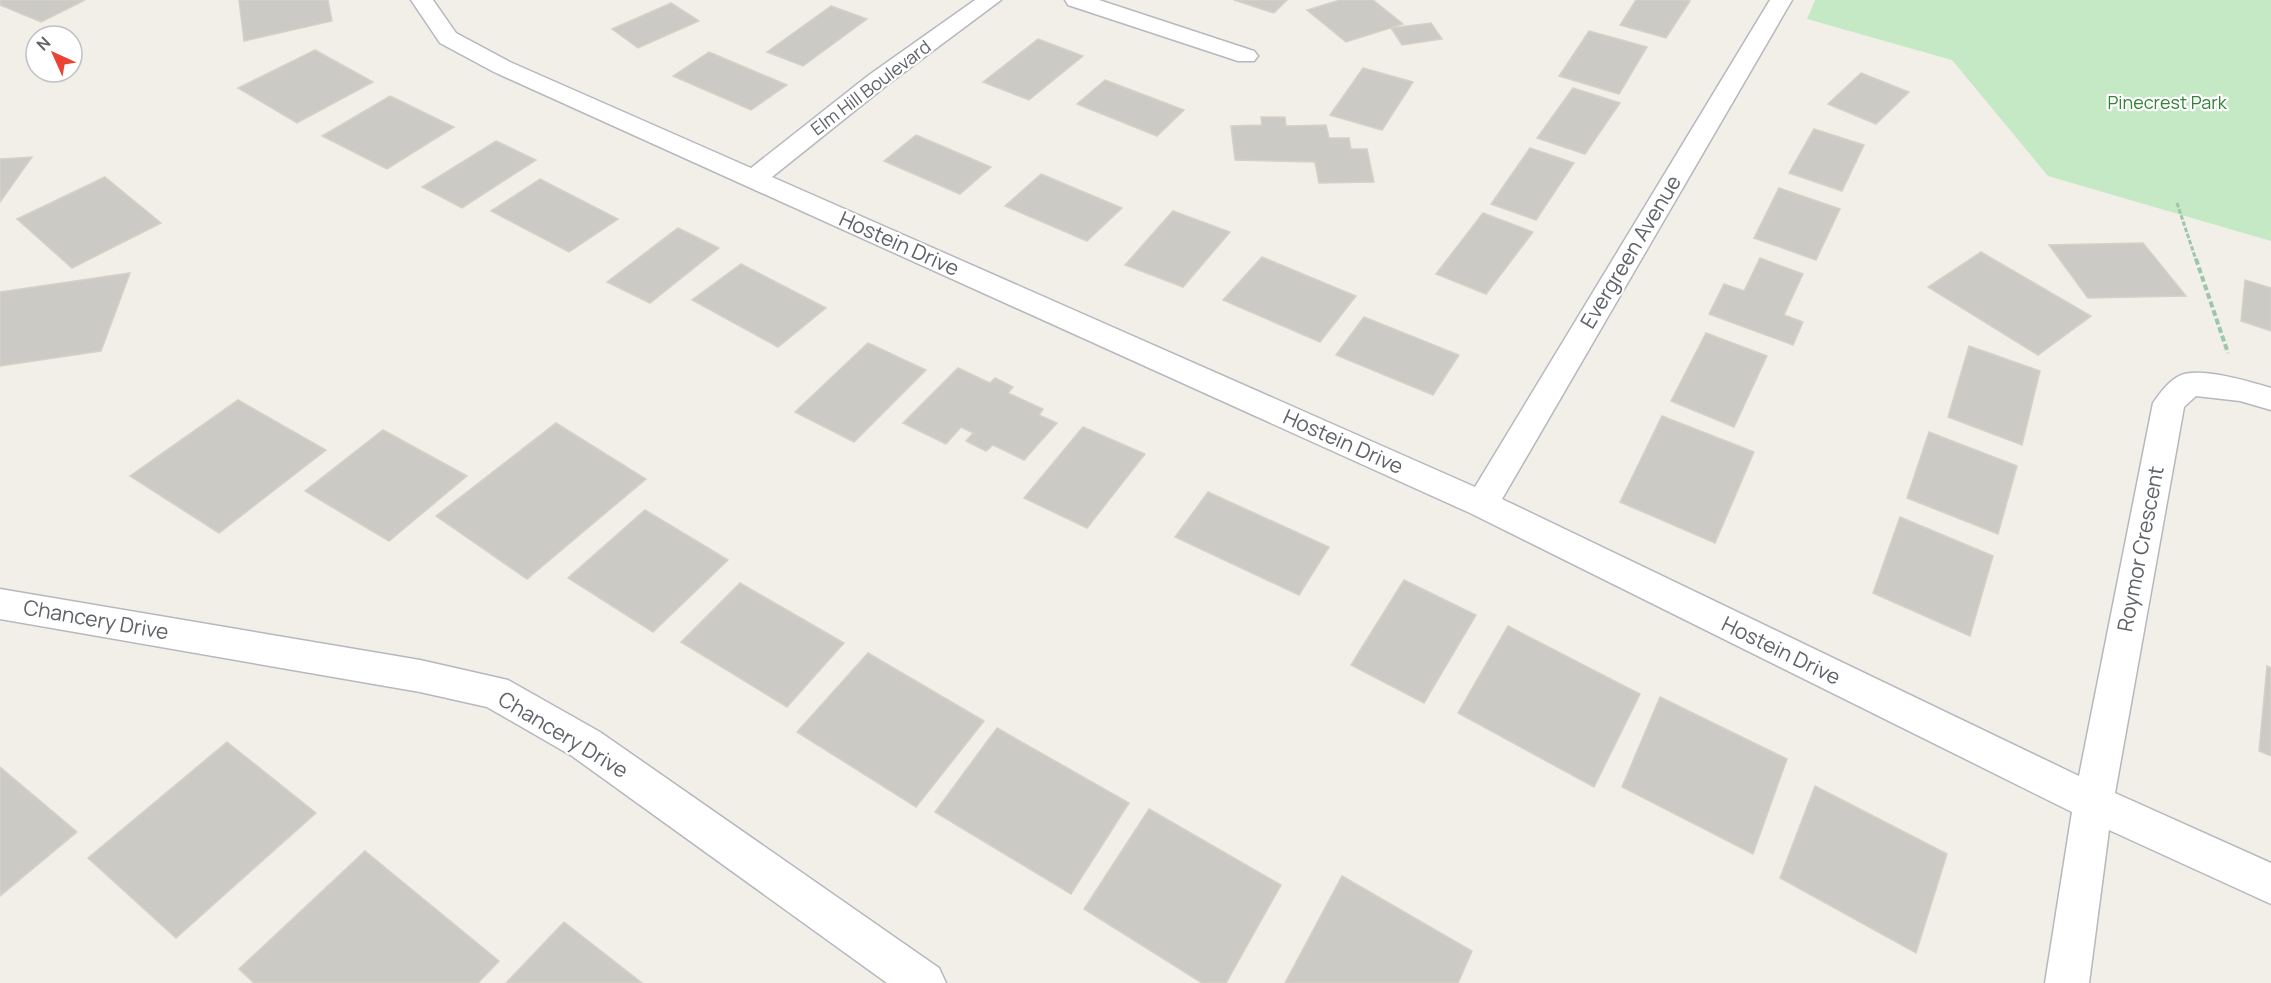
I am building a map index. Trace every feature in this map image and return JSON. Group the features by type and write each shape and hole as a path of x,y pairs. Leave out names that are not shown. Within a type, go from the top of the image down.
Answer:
{"street":[{"name":"Hostein Drive","path":"422,0 448,38 502,67 1482,504 2092,803 2271,884"},
{"name":"Elm Hill Boulevard","path":"753,178 878,80 990,0"},
{"path":"1076,0 1246,56"},
{"name":"Evergreen Avenue","path":"1482,504 1781,0"},
{"name":"Roymor Crescent","path":"2092,803 2169,403 2189,384 2255,394"},
{"name":"Chancery Drive","path":"0,604 420,675 495,692 586,744 924,983"},
{"path":"2067,983 2092,803"}],"path":[{"path":"2177,203 2255,394"}],"green space":[{"name":"Pinecrest Park","path":"1815,0 2271,0 2271,241 2048,176 1952,60 1807,19"}],"building":[{"path":"0,0 85,0 41,22 0,5"},
{"path":"239,0 328,0 332,21 244,41"},
{"path":"1234,0 1287,0 1274,13"},
{"path":"1340,0 1373,0 1403,24 1346,42 1307,10"},
{"path":"1636,0 1690,1 1666,38 1620,25"},
{"path":"671,3 699,21 638,48 612,29"},
{"path":"831,6 867,19 803,66 767,52"},
{"path":"1431,23 1442,39 1402,45 1391,28"},
{"path":"1589,31 1647,47 1619,94 1559,76"},
{"path":"1038,39 1083,56 1029,100 983,82"},
{"path":"315,50 373,82 297,123 238,88"},
{"path":"709,52 787,85 751,110 673,76"},
{"path":"1363,68 1413,82 1382,130 1330,115"},
{"path":"1861,73 1909,92 1876,124 1828,104"},
{"path":"1105,80 1184,110 1157,136 1077,104"},
{"path":"1573,88 1620,103 1585,154 1537,138"},
{"path":"390,96 454,127 387,169 322,136"},
{"path":"1261,117 1285,117 1286,126 1326,125 1329,138 1349,138 1351,149 1367,149 1374,182 1319,183 1315,162 1235,160 1231,126 1262,125"},
{"path":"1814,129 1864,145 1842,191 1789,173"},
{"path":"916,135 991,167 960,194 884,161"},
{"path":"496,141 536,160 462,208 422,187"},
{"path":"1530,148 1574,163 1536,220 1491,204"},
{"path":"32,157 0,202 0,159"},
{"path":"1041,174 1122,208 1087,241 1005,206"},
{"path":"105,177 161,223 72,268 17,219"},
{"path":"540,179 618,219 569,252 491,211"},
{"path":"1779,188 1840,209 1816,260 1754,238"},
{"path":"1173,211 1230,232 1183,287 1125,265"},
{"path":"1483,213 1533,232 1486,294 1436,274"},
{"path":"678,228 719,248 650,303 607,282"},
{"path":"2143,243 2186,296 2088,298 2049,245"},
{"path":"1981,252 2091,316 2038,355 1928,287"},
{"path":"1262,257 1356,296 1320,342 1223,300"},
{"path":"1760,258 1803,274 1784,315 1803,322 1793,345 1709,314 1724,284 1744,291"},
{"path":"741,264 826,308 778,347 692,300"},
{"path":"130,273 101,351 0,366 0,292"},
{"path":"2245,280 2271,288 2271,331 2241,321"},
{"path":"1364,317 1459,355 1433,395 1336,355"},
{"path":"1706,333 1767,356 1734,427 1671,401"},
{"path":"868,343 926,370 854,442 795,412"},
{"path":"1969,346 2040,371 2022,445 1948,417"},
{"path":"958,368 990,383 995,378 1013,387 1008,393 1043,409 1039,415 1057,423 1024,460 993,445 986,451 966,441 973,433 961,427 946,444 903,423"},
{"path":"238,400 326,450 219,533 130,476"},
{"path":"1662,416 1754,452 1715,543 1620,502"},
{"path":"556,423 646,479 527,579 436,516"},
{"path":"1083,427 1145,454 1087,528 1024,498"},
{"path":"383,430 467,476 389,541 305,491"},
{"path":"1929,432 2017,466 1998,534 1907,498"},
{"path":"1208,492 1329,547 1299,595 1175,537"},
{"path":"645,510 728,560 653,632 568,578"},
{"path":"1900,517 1993,556 1970,636 1873,593"},
{"path":"1404,580 1476,615 1424,703 1351,665"},
{"path":"740,583 844,643 787,707 681,642"},
{"path":"1508,626 1640,694 1594,787 1458,713"},
{"path":"868,653 984,721 916,807 797,732"},
{"path":"2267,666 2271,668 2271,756 2259,751"},
{"path":"1660,697 1787,759 1753,854 1622,787"},
{"path":"997,728 1129,803 1071,894 935,812"},
{"path":"227,742 316,813 176,938 88,858"},
{"path":"0,767 77,832 0,896"},
{"path":"1815,786 1947,854 1916,953 1780,878"},
{"path":"1149,809 1281,885 1226,983 1202,983 1084,909"},
{"path":"365,851 499,961 478,983 254,983 239,969"},
{"path":"1342,876 1472,951 1458,983 1285,983"},
{"path":"564,922 642,983 506,983"}]}
